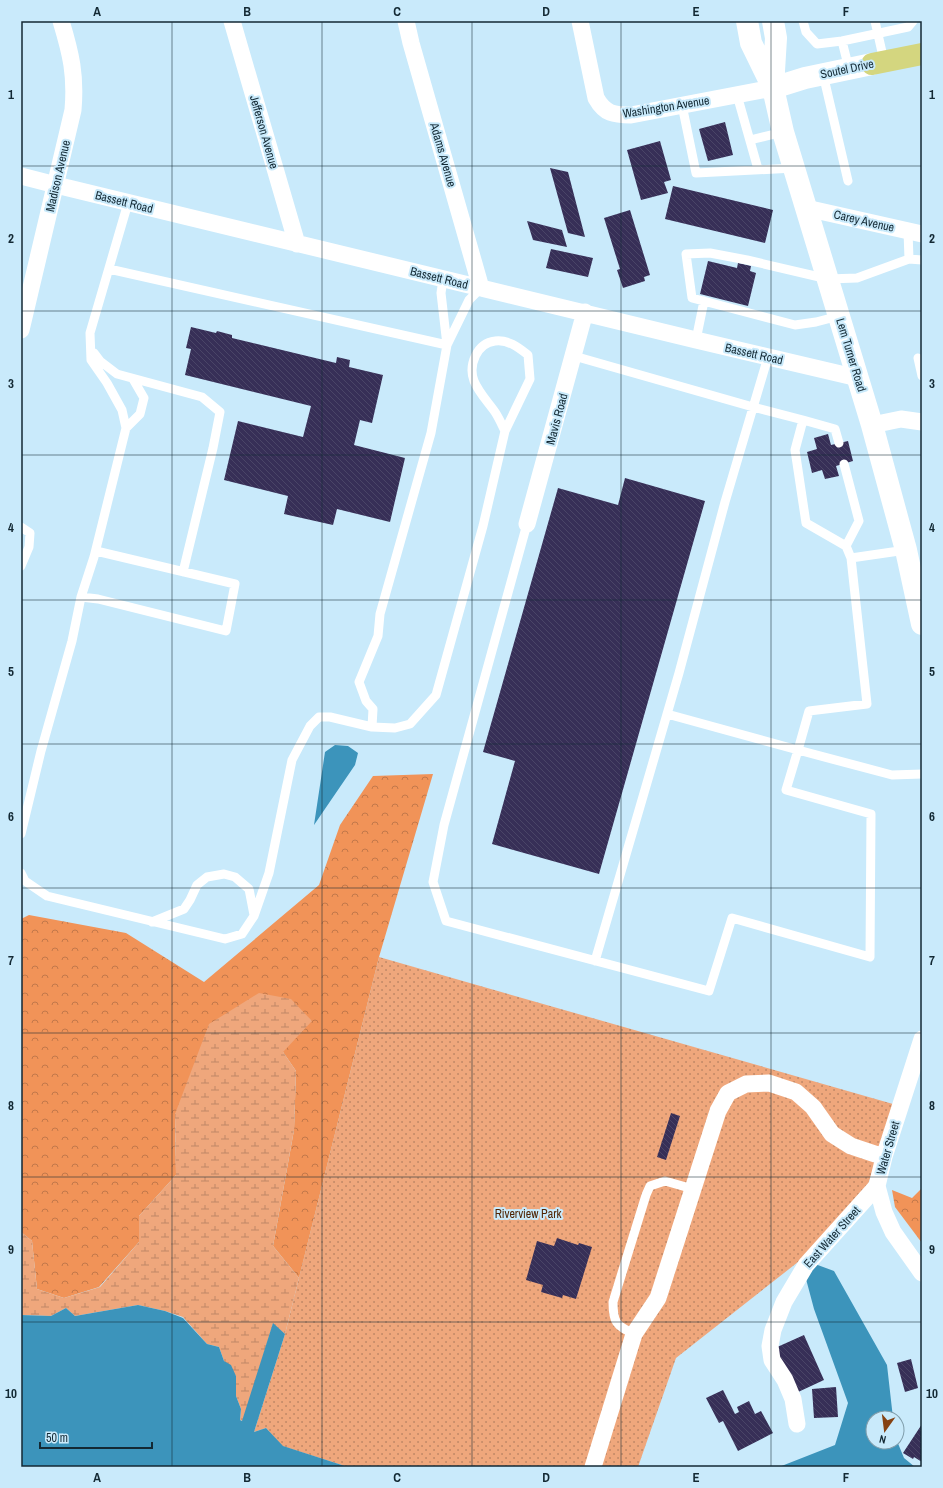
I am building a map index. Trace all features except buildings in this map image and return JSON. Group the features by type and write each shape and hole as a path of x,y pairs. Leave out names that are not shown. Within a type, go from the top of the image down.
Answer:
{"main road":[{"name":"Lem Turner Road","path":"747,21 751,43 773,88 783,132 872,425 906,550 922,624"},
{"name":"Lem Turner Road","path":"773,21 776,38 773,88"},
{"name":"Soutel Drive","path":"773,88 823,74 922,54"}],"street":[{"name":"Madison Avenue","path":"21,330 73,110 73,66 61,21"},
{"name":"Jefferson Avenue","path":"232,21 297,244"},
{"name":"Adams Avenue","path":"406,21 410,44 481,288"},
{"name":"Washington Avenue","path":"580,21 596,98 600,106 608,112 619,115 631,115 773,88"},
{"name":"Bassett Road","path":"21,176 297,244 858,378"},
{"name":"Carey Avenue","path":"806,208 915,232"},
{"name":"Mavis Road","path":"528,524 585,312"},
{"path":"872,425 901,419 922,422"},
{"name":"Water Street","path":"922,1039 884,1156 877,1186 884,1212 893,1232 922,1273"},
{"path":"593,1467 634,1334 658,1298 718,1111 728,1093 746,1084 769,1083 796,1092 813,1107 832,1134 851,1146 884,1156"},
{"name":"East Water Street","path":"797,1424 793,1399 785,1380 772,1360 770,1346 773,1330 784,1302 806,1265 877,1186"}],"lane":[{"path":"803,21 806,32 817,44 842,41 877,32 908,27 912,21"},
{"path":"875,21 877,32 878,63"},
{"path":"842,41 849,69"},
{"path":"823,74 848,181"},
{"path":"738,94 758,169"},
{"path":"682,105 696,174 758,169 794,168"},
{"path":"750,140 783,132"},
{"path":"21,834 41,752 72,641 81,597 96,551 126,428 122,410 92,360 90,333 128,203"},
{"path":"909,259 915,232"},
{"path":"839,316 816,322 795,325 692,298 686,254 710,253 828,279 857,278 909,259 922,260"},
{"path":"108,269 447,345"},
{"path":"443,279 441,293 447,345"},
{"path":"372,727 373,709 366,701 359,682 378,636 380,614 431,433 447,345 469,300 481,288"},
{"path":"696,340 704,301"},
{"path":"21,873 25,881 47,896 224,939 242,934 254,916 269,873 292,760 310,726 319,717 330,717 372,727 395,728 410,724 436,695 483,526 505,431 530,379 528,355 512,344 496,340 484,344 473,358 472,374 474,382 495,412 505,431"},
{"path":"91,347 100,361 117,374 202,397 220,412 213,448 183,572"},
{"path":"574,356 835,429 838,444"},
{"path":"595,961 667,714 725,502 768,357"},
{"path":"918,358 922,376"},
{"path":"126,428 140,414 144,398 133,379"},
{"path":"528,524 444,825 433,882 446,921 709,991 732,918 870,957 872,814 786,790 809,711 866,704 851,558 846,546 806,523 795,450 802,420"},
{"path":"844,464 859,521 846,546"},
{"path":"21,527 30,533 29,547 21,566"},
{"path":"851,558 906,550"},
{"path":"81,597 226,631 235,584 96,551"},
{"path":"667,714 892,776 922,774"},
{"path":"152,922 184,909 197,885 207,877 224,874 235,877 249,889 254,916"},
{"path":"634,1334 619,1326 613,1316 613,1302 646,1195 650,1186 665,1181 693,1189"}],"green space":[{"path":"433,774 379,957 299,1278 273,1246 294,1130 296,1071 283,1052 175,1114 176,1175 139,1216 139,1242 99,1287 64,1298 37,1289 32,1241 21,1232 21,919 29,915 126,933 204,982 319,885 340,825 373,776"},
{"name":"Riverview Park","path":"379,957 893,1104 859,1214 676,1358 638,1467 348,1467 282,1446 266,1428 254,1432 285,1334"},
{"path":"259,993 291,999 312,1021 283,1052 296,1071 294,1130 273,1246 299,1278 285,1334 273,1324 243,1421 240,1420 241,1409 236,1396 236,1376 224,1361 219,1347 207,1344 183,1317 138,1305 75,1316 66,1308 51,1316 21,1315 21,1232 32,1241 37,1289 64,1298 100,1287 139,1242 139,1216 176,1175 175,1114 209,1024"},
{"path":"922,1188 922,1243 895,1207 892,1190 912,1198"}],"water":[{"path":"335,745 348,746 358,753 355,765 314,825 325,752"},
{"path":"815,1264 834,1271 887,1365 892,1410 865,1410 865,1450 901,1450 904,1458 915,1467 779,1467 835,1445 848,1403 814,1309 806,1279"},
{"path":"138,1305 165,1311 183,1318 207,1344 219,1347 224,1361 231,1365 236,1376 236,1396 241,1409 240,1420 242,1421 273,1323 285,1334 254,1432 266,1428 283,1446 348,1467 21,1467 21,1315 51,1316 66,1308 75,1316"}]}
